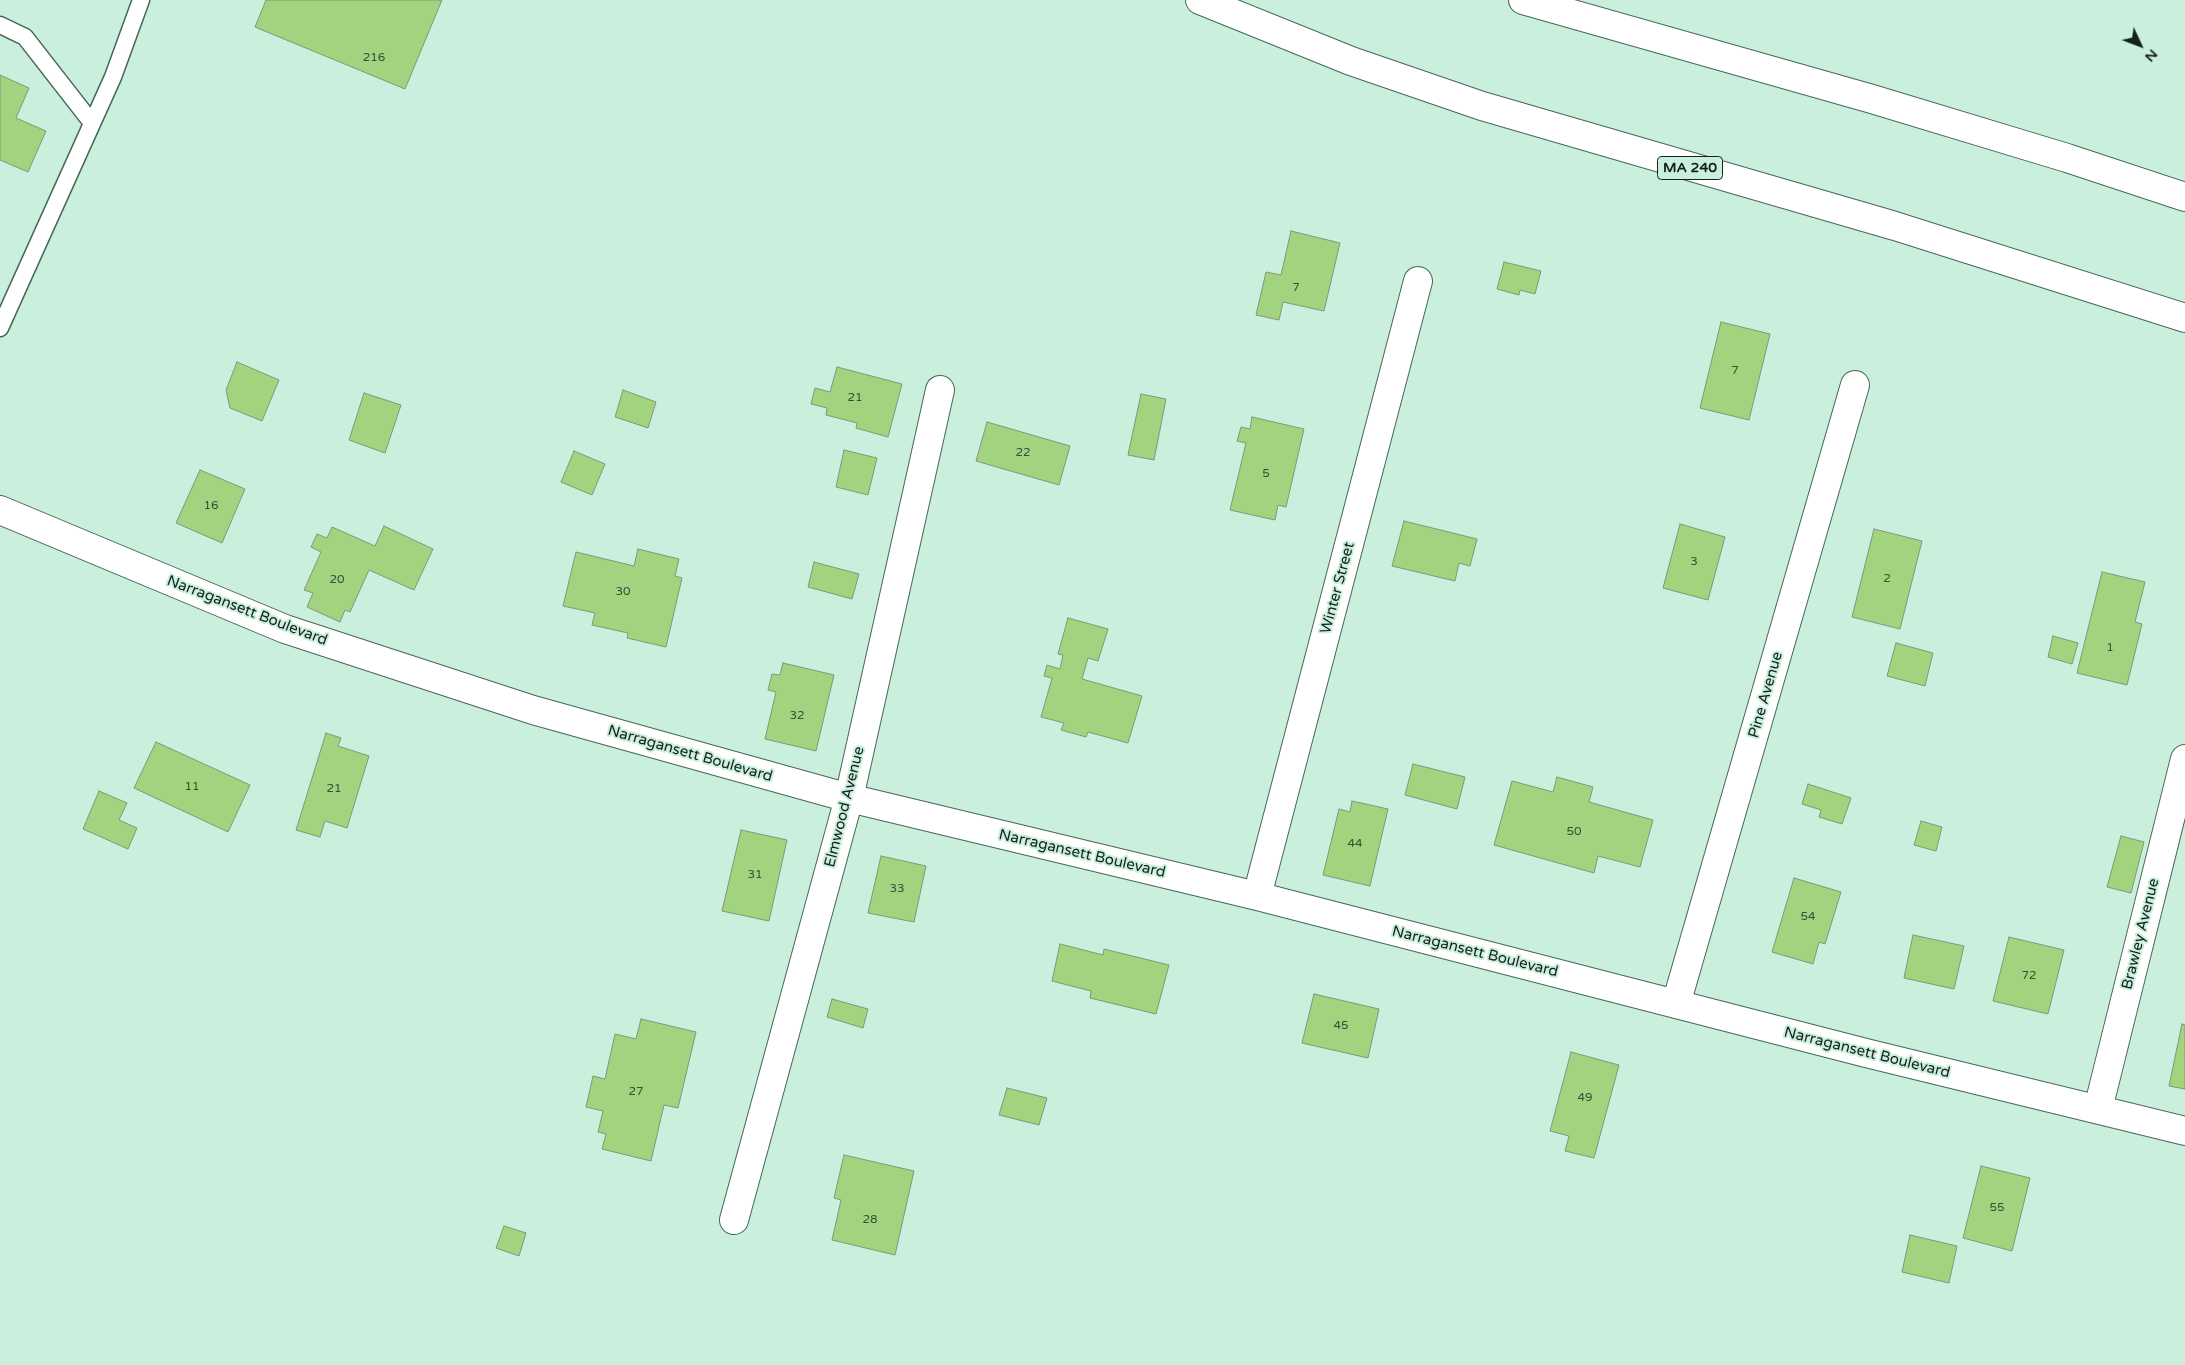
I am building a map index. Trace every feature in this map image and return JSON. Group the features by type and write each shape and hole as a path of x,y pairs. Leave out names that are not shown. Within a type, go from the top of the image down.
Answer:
{"main road":[{"name":"MA 240","path":"1200,0 1351,62 1482,106 1895,226 2185,318"},
{"path":"1523,0 1872,99 2067,158 2185,197"},
{"name":"Winter Street","path":"1257,896 1418,280"},
{"name":"Pine Avenue","path":"1676,1004 1855,385"},
{"name":"Elmwood Avenue","path":"734,1220 849,798 940,390"},
{"name":"Narragansett Boulevard","path":"0,510 285,629 533,710 849,798 1257,896 1866,1053 2185,1131"},
{"name":"Brawley Avenue","path":"2098,1109 2185,759"}],"lane":[{"path":"0,328 113,77 140,0"},
{"path":"0,25 25,37 92,123"}],"building":[{"path":"266,0 442,0 405,89 255,27"},
{"path":"0,75 29,88 16,118 46,131 28,172 0,160"},
{"path":"1291,231 1340,243 1324,311 1283,302 1279,320 1256,315 1266,272 1281,275"},
{"path":"1504,262 1541,271 1535,294 1520,290 1519,295 1497,289"},
{"path":"1721,322 1770,334 1749,420 1700,408"},
{"path":"237,362 279,380 262,421 230,408 226,390"},
{"path":"837,367 902,384 888,437 856,428 857,423 826,415 827,408 811,404 815,388 830,392"},
{"path":"623,390 656,402 648,428 615,417"},
{"path":"364,393 401,405 385,453 349,440"},
{"path":"1141,394 1166,399 1154,460 1128,455"},
{"path":"1252,417 1304,429 1286,507 1278,505 1275,520 1230,510 1246,443 1237,441 1241,427 1250,429"},
{"path":"987,422 1070,446 1059,485 976,461"},
{"path":"844,450 877,458 868,495 836,487"},
{"path":"574,451 605,464 592,495 561,482"},
{"path":"200,470 245,489 222,543 176,523"},
{"path":"1404,521 1477,539 1470,566 1459,563 1455,581 1392,566"},
{"path":"1680,524 1725,537 1708,600 1663,588"},
{"path":"384,526 433,549 414,590 369,570 350,612 345,610 340,622 307,607 313,593 304,590 321,552 311,547 317,534 327,538 332,527 375,546"},
{"path":"1874,529 1922,541 1900,629 1852,617"},
{"path":"638,549 679,559 675,576 682,578 666,647 627,638 628,633 592,625 595,613 563,606 576,552 634,566"},
{"path":"814,562 859,574 852,599 808,587"},
{"path":"2102,572 2145,582 2135,622 2142,624 2127,685 2077,673"},
{"path":"1068,618 1108,629 1098,661 1088,658 1082,679 1142,696 1128,743 1088,732 1086,737 1061,730 1064,723 1041,717 1052,678 1044,676 1047,665 1060,669 1063,655 1058,654"},
{"path":"2053,636 2078,643 2072,664 2048,657"},
{"path":"1896,643 1933,653 1925,686 1887,676"},
{"path":"783,663 834,675 816,751 765,739 776,692 768,690 772,674 780,675"},
{"path":"326,733 341,738 338,746 369,756 347,828 325,821 320,837 296,830"},
{"path":"156,742 250,785 228,832 134,788"},
{"path":"1413,764 1465,777 1457,809 1405,795"},
{"path":"1557,777 1593,787 1589,802 1653,820 1640,867 1598,856 1594,873 1494,845 1512,781 1553,792"},
{"path":"1808,784 1851,798 1842,824 1819,817 1821,810 1802,804"},
{"path":"99,791 127,803 119,820 137,828 128,849 83,829"},
{"path":"1352,801 1388,809 1370,886 1323,875 1339,809 1350,812"},
{"path":"1921,821 1942,827 1936,851 1914,845"},
{"path":"741,830 787,840 769,921 722,911"},
{"path":"2121,836 2144,842 2131,893 2107,887"},
{"path":"881,856 926,866 914,922 868,913"},
{"path":"1794,878 1841,892 1825,944 1819,942 1813,964 1772,952"},
{"path":"1913,935 1964,946 1954,989 1904,978"},
{"path":"2009,937 2064,950 2048,1014 1993,1001"},
{"path":"1060,944 1103,955 1104,949 1169,965 1156,1014 1090,998 1091,991 1052,981"},
{"path":"1314,994 1379,1009 1368,1058 1302,1043"},
{"path":"832,999 868,1009 863,1028 827,1017"},
{"path":"641,1019 696,1032 678,1108 664,1105 651,1161 602,1149 606,1134 598,1132 603,1111 586,1107 593,1076 605,1079 615,1034 636,1039"},
{"path":"2182,1024 2185,1025 2185,1089 2169,1086"},
{"path":"1571,1052 1619,1065 1594,1158 1565,1151 1569,1136 1550,1131"},
{"path":"1007,1088 1047,1098 1039,1125 999,1115"},
{"path":"844,1155 914,1171 895,1255 832,1240 841,1200 834,1198"},
{"path":"1981,1166 2030,1178 2012,1251 1963,1238"},
{"path":"504,1226 526,1233 519,1256 496,1248"},
{"path":"1910,1235 1957,1246 1949,1283 1902,1272"}]}
